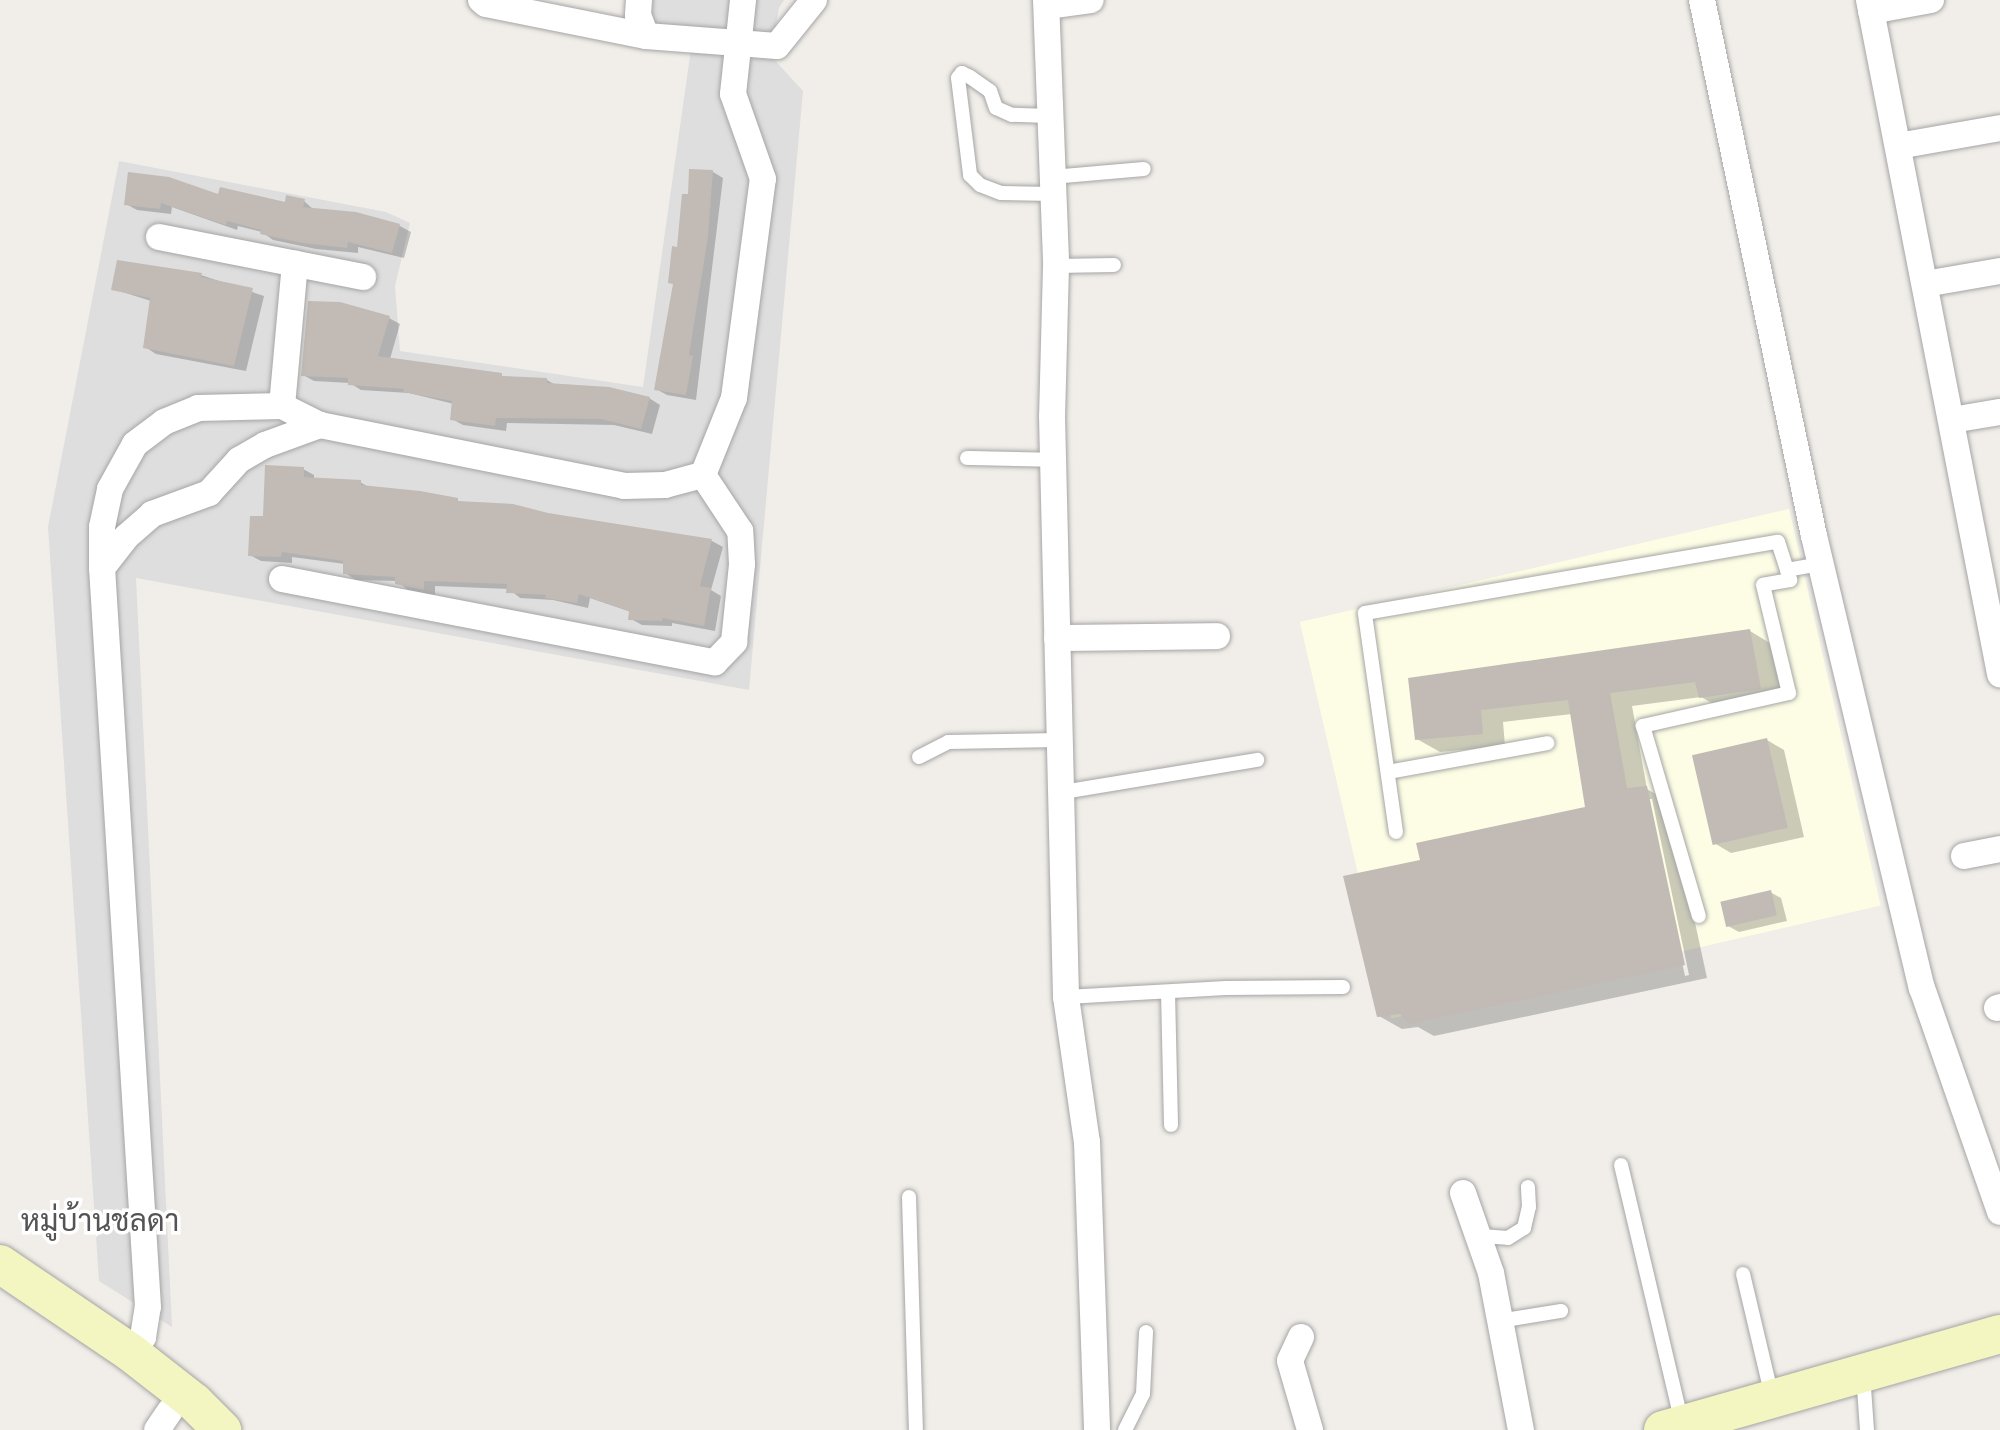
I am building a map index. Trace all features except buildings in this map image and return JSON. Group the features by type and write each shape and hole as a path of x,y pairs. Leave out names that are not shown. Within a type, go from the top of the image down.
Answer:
{"street":[{"path":"481,0 486,4 552,8 646,36 777,46 814,0"},
{"path":"639,0 638,15 646,36"},
{"path":"703,475 734,398 763,179 733,94 743,0"},
{"path":"1091,0 1046,3 1056,266 1053,460 1066,997 1087,1142 1097,1430"},
{"path":"1702,0 1821,564 1930,1020 2000,1212"},
{"path":"1931,0 1870,6 2000,674"},
{"path":"1898,146 2000,128"},
{"path":"159,237 363,277"},
{"path":"282,406 295,264"},
{"path":"1925,284 2000,271"},
{"path":"121,1360 143,1337 148,1307 102,568 102,527 110,489 135,444 164,422 198,408 282,406 320,425 624,486 665,485 703,475"},
{"path":"1952,420 2000,412"},
{"path":"102,568 126,537 152,514 209,493 239,460 265,445 320,425"},
{"path":"282,579 715,662 734,642 742,564 740,531 703,475"},
{"path":"1057,638 1217,636"},
{"path":"1964,856 2000,849"},
{"path":"1463,1193 1481,1236 1521,1430"},
{"path":"0,1264 121,1360 173,1424"},
{"path":"0,1291 194,1402 222,1430"},
{"path":"1673,1427 2000,1334"},
{"path":"1301,1337 1290,1361 1310,1430"},
{"path":"1732,1430 1864,1388 2000,1350"}],"lane":[{"path":"1050,116 1012,115 996,108 990,91 970,77 962,73 958,78 970,175 980,185 1001,193 1144,169"},
{"path":"1056,266 1114,265"},
{"path":"967,458 1053,460"},
{"path":"1396,832 1365,613 1778,542 1790,580 1763,585 1789,693 1643,726 1699,916"},
{"path":"1787,570 1821,564"},
{"path":"919,757 948,742 1059,740"},
{"path":"1388,772 1547,743"},
{"path":"1063,792 1257,760"},
{"path":"1066,997 1343,987"},
{"path":"1168,992 1171,1125"},
{"path":"1621,1165 1673,1427"},
{"path":"1481,1236 1508,1238 1524,1228 1529,1207 1528,1187"},
{"path":"909,1197 916,1430"},
{"path":"1743,1274 1772,1397"},
{"path":"1499,1321 1561,1311"},
{"path":"1125,1430 1143,1394 1146,1332"},
{"path":"1864,1388 1867,1430"}],"shaded area":[{"path":"653,0 784,0 779,8 771,56 803,91 749,690 136,578 172,1327 99,1281 48,527 119,161 386,212 410,223 395,286 400,351 643,387 691,49 713,54 716,32 650,23"},
{"path":"1789,509 1881,906 1391,1018 1300,622"}],"district":[{"name":"หมู่บ้านชลดา","path":"100,1221"}]}
